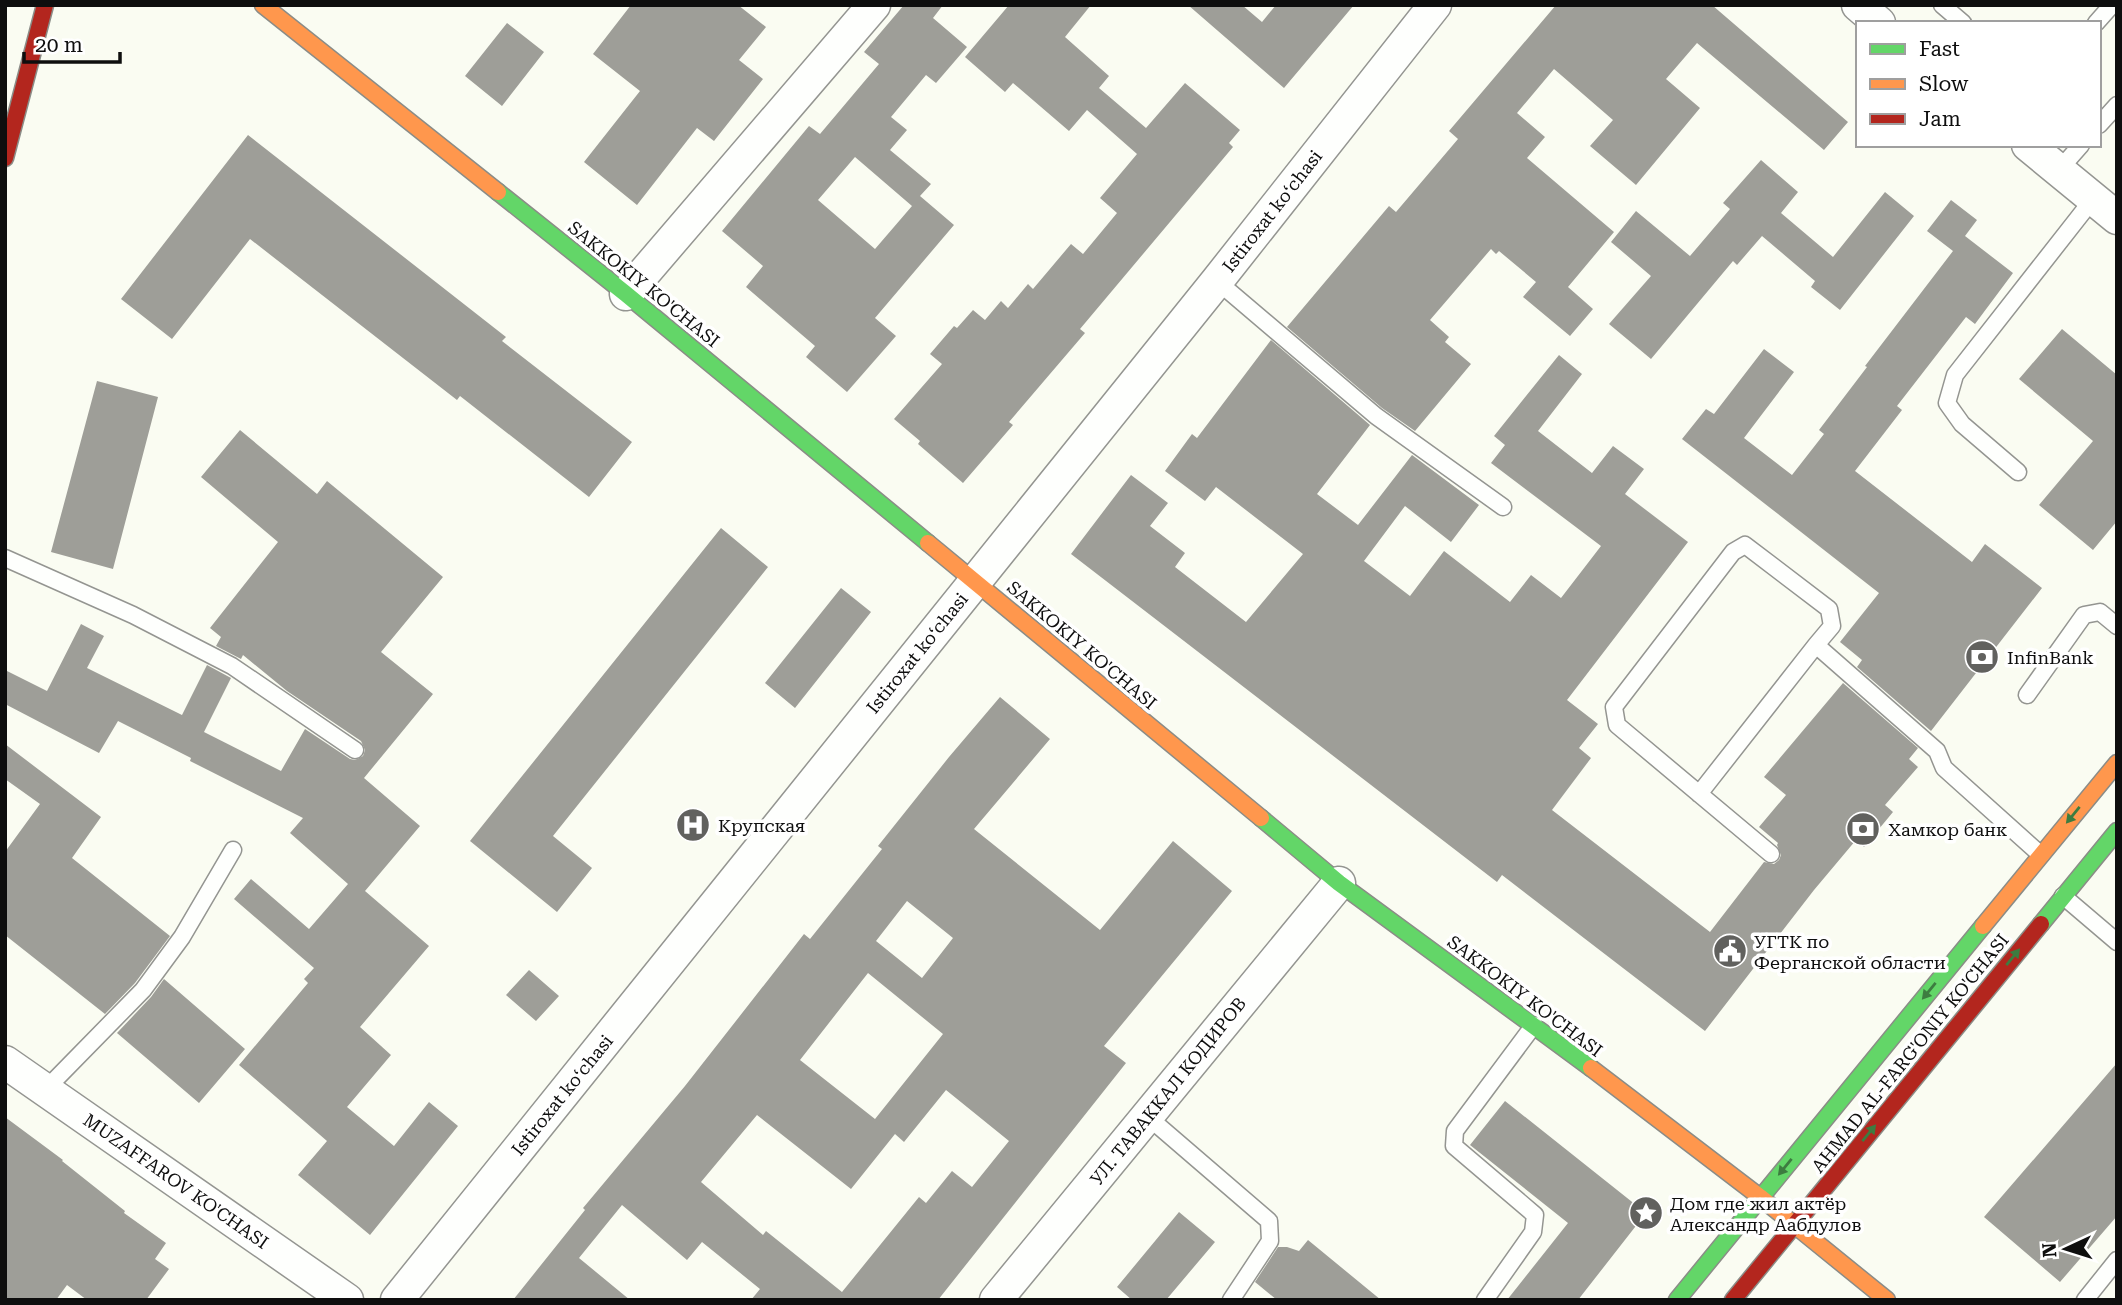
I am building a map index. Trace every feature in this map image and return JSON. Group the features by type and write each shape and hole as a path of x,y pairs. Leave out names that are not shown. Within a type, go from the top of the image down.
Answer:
{"street":[{"path":"5,158 45,5"},
{"name":"SAKKOKIY KO'CHASI","path":"263,5 626,294 1339,883 1534,1025 1760,1197 1887,1300"},
{"path":"626,294 874,5"},
{"name":"Istiroxat koʻchasi","path":"397,1300 1217,281 1435,5"},
{"path":"1858,5 1878,21"},
{"path":"2030,147 2105,209"},
{"name":"AHMAD AL-FARG'ONIY KO'CHASI","path":"1677,1300 2117,762"},
{"name":"AHMAD AL-FARG'ONIY KO'CHASI","path":"1733,1300 2117,831"},
{"name":"УЛ. ТАВАККАЛ КОДИРОВ","path":"996,1300 1339,883"},
{"name":"MUZAFFAROV KO'CHASI","path":"5,1062 347,1300"}],"lane":[{"path":"1942,5 1961,21"},
{"path":"2098,21 2112,5"},
{"path":"2101,123 2117,104"},
{"path":"2059,170 2079,147"},
{"path":"2018,472 1962,424 1947,403 1952,384 1955,375 2105,209"},
{"path":"1217,281 1376,416 1503,507"},
{"path":"1699,794 1832,626 1829,609 1745,545 1733,552 1614,707 1617,725 1771,855"},
{"path":"5,558 133,615 232,666 355,750"},
{"path":"2027,695 2084,615 2100,612 2117,626"},
{"path":"1816,645 1937,751 1944,768 2041,855"},
{"path":"45,1090 143,990 182,937 233,850"},
{"path":"2063,896 2117,942"},
{"path":"1485,1300 1533,1232 1535,1215 1454,1146 1455,1131 1534,1025"},
{"path":"1147,1116 1269,1221 1270,1241 1231,1300"},
{"path":"2085,1300 2117,1260"}],"building":[{"path":"631,5 738,5 766,27 739,60 763,79 714,141 697,128 637,205 584,162 640,91 593,54"},
{"path":"904,5 943,5 933,18 967,47 936,83 926,75 891,117 907,130 890,150 931,184 920,196 954,225 875,318 896,336 847,392 806,357 815,346 746,287 763,266 722,231 809,126 820,134 879,64 864,52","holes":["855,157 912,206 875,249 818,200"]},
{"path":"1009,5 1091,5 1065,37 1109,76 1099,88 1146,128 1185,83 1240,130 1229,143 1233,147 1080,329 1085,333 1009,422 1013,425 963,483 894,419 942,364 930,354 954,326 957,328 973,310 985,320 1001,301 1008,308 1028,284 1033,289 1071,244 1083,254 1117,213 1100,198 1137,154 1087,110 1069,131 1013,83 1005,92 965,57"},
{"path":"1188,5 1242,5 1262,22 1276,5 1354,5 1284,88"},
{"path":"1556,5 1712,5 1848,122 1824,150 1697,43 1666,79 1700,108 1636,185 1590,146 1613,120 1554,69 1517,113 1545,137 1527,158 1614,232 1568,287 1593,309 1570,336 1523,297 1536,282 1499,251 1496,254 1491,249 1430,320 1449,337 1445,342 1471,364 1415,431 1382,408 1287,327 1389,206 1396,212 1458,139 1449,131"},
{"path":"507,23 544,52 502,106 465,76"},
{"path":"248,135 506,337 502,341 632,442 589,497 460,396 457,400 250,239 172,339 121,299"},
{"path":"1761,160 1798,192 1781,213 1833,257 1885,192 1914,216 1840,310 1811,287 1815,281 1762,236 1737,265 1733,261 1651,359 1609,324 1651,276 1611,242 1636,211 1690,256 1730,209 1723,203"},
{"path":"1951,200 1977,220 1965,236 2013,273 1975,324 1966,317 1897,406 1902,410 1855,471 1972,562 1985,544 2042,588 1931,731 1857,667 1862,660 1840,642 1879,593 1682,439 1706,409 1714,414 1764,349 1794,372 1744,438 1792,475 1824,434 1819,430 1867,367 1865,366 1953,251 1927,231"},
{"path":"2062,329 2117,375 2117,521 2093,550 2039,505 2093,441 2019,379"},
{"path":"1271,340 1370,425 1317,494 1358,525 1412,455 1479,505 1451,542 1405,506 1364,561 1410,596 1444,551 1510,602 1531,575 1561,598 1601,546 1491,463 1505,445 1494,436 1559,355 1582,374 1538,431 1592,473 1613,446 1644,469 1625,494 1688,542 1567,700 1598,724 1579,748 1591,758 1552,810 1710,932 1764,862 1774,864 1779,860 1781,855 1778,843 1759,827 1786,795 1764,777 1843,683 1918,748 1909,759 1918,767 1885,805 1893,812 1864,847 1856,840 1705,1031 1502,875 1497,882 1071,554 1131,475 1168,503 1150,526 1185,553 1175,567 1246,622 1303,554 1216,487 1205,501 1165,471 1192,434 1197,438"},
{"path":"97,381 158,397 113,569 51,552"},
{"path":"240,430 317,494 327,481 443,577 381,652 433,694 364,778 420,826 365,891 429,946 360,1027 391,1055 347,1107 394,1146 429,1102 458,1126 370,1235 298,1175 327,1141 239,1065 308,983 304,979 314,968 234,899 251,879 309,929 348,884 290,833 303,818 118,721 99,753 5,704 5,670 47,691 81,624 104,636 87,668 182,715 207,665 231,678 204,732 281,771 305,729 350,759 363,756 365,750 361,741 287,691 243,655 241,659 216,646 221,637 210,628 278,542 201,477"},
{"path":"721,528 768,567 553,836 592,868 557,912 470,841"},
{"path":"841,588 871,612 795,708 765,683"},
{"path":"1000,697 1050,739 974,829 1100,930 1173,841 1232,891 1104,1046 1126,1063 938,1300 751,1300 760,1289 702,1242 687,1260 622,1205 579,1258 630,1300 513,1300 585,1210 583,1208 685,1086 804,934 810,939 882,849 878,846","holes":["907,901 953,938 922,978 876,941","868,973 943,1034 875,1119 800,1060","946,1090 1009,1141 972,1187 952,1171 926,1203 919,1197 842,1292 766,1231 763,1235 701,1182 757,1115 851,1189 895,1134 904,1142"]},
{"path":"5,744 101,817 72,858 170,936 135,983 105,1014 5,935 5,852 40,804 5,779"},
{"path":"529,970 559,996 536,1021 506,995"},
{"path":"164,979 245,1049 199,1103 117,1033"},
{"path":"2117,1063 2117,1216 2060,1282 1984,1217"},
{"path":"1505,1101 1646,1213 1578,1300 1507,1300 1568,1223 1470,1145"},
{"path":"5,1117 63,1160 125,1211 124,1213 166,1243 155,1259 169,1269 146,1300 87,1300 67,1285 56,1300 5,1300"},
{"path":"1179,1212 1215,1242 1166,1300 1132,1300 1117,1287"},
{"path":"1308,1240 1381,1300 1277,1300 1255,1282 1278,1247 1299,1251"}],"traffic: fast":[{"path":"498,192 928,543"},
{"path":"1261,818 1339,883 1591,1068"},
{"path":"2041,924 2117,831"},
{"path":"1677,1300 1983,926"}],"traffic: slow":[{"path":"263,5 498,192"},
{"path":"928,543 1261,818"},
{"path":"1983,926 2117,763"},
{"path":"1591,1068 1760,1197 1887,1300"}],"traffic: jam":[{"path":"5,158 45,5"},
{"path":"1733,1300 2041,924"}],"place":[{"name":"InfinBank","path":"1982,657"},
{"name":"Крупская","path":"693,825"},
{"name":"Хамкор банк","path":"1863,829"},
{"name":"УГТК по Ферганской области","path":"1730,951"},
{"name":"Дом где жил актёр Александр Аабдулов","path":"1646,1213"}]}
